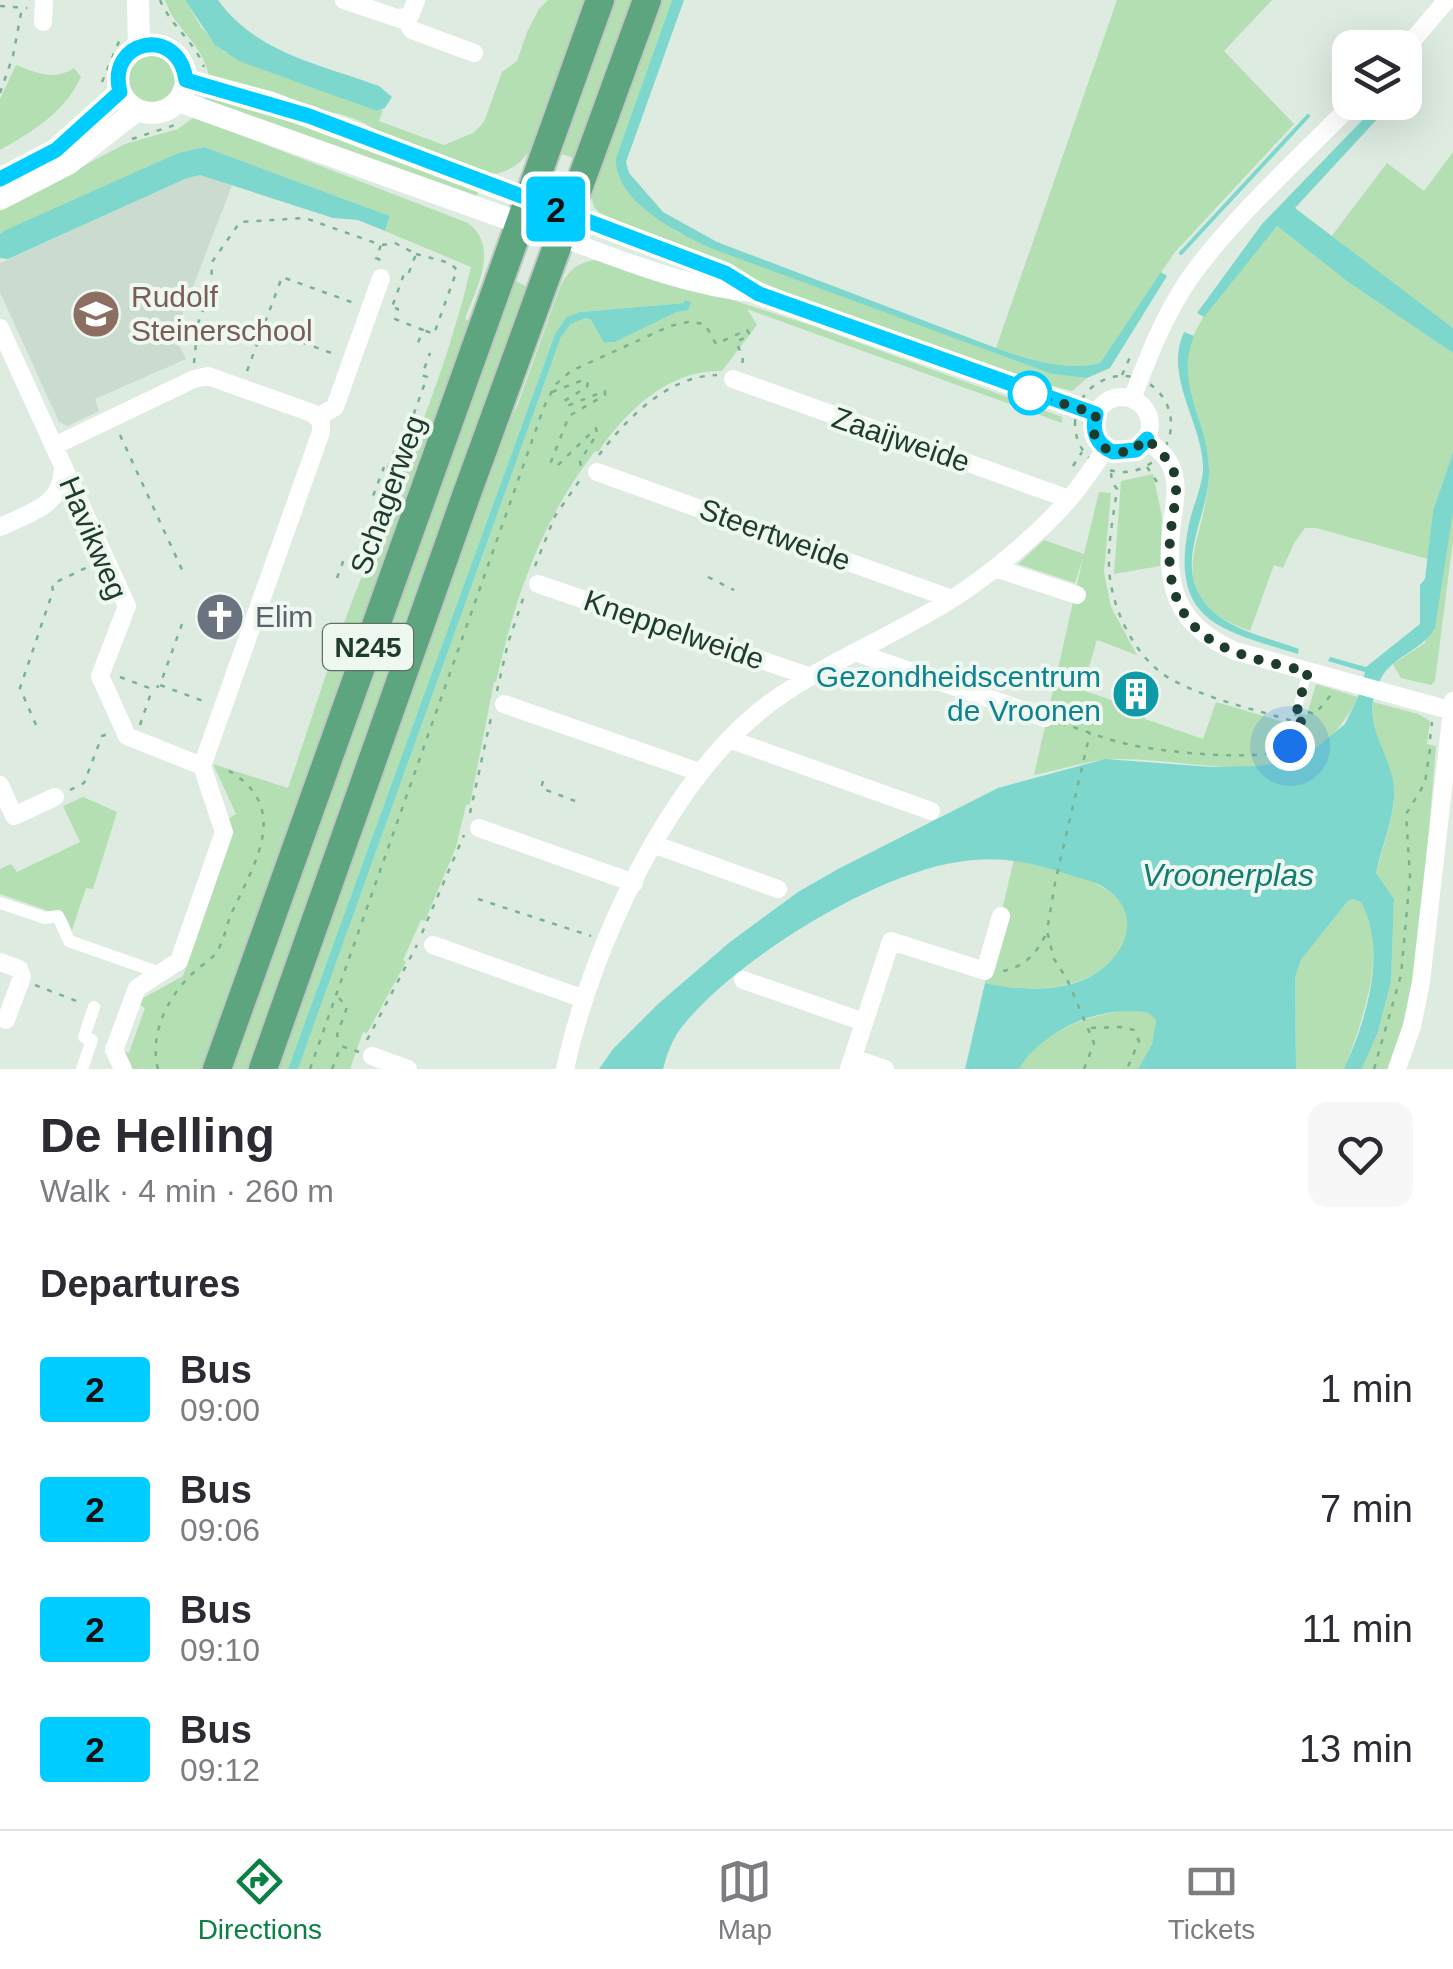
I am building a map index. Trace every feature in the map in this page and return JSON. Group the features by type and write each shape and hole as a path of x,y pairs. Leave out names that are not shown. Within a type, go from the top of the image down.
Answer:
{"main road":[{"name":"Schagerweg","path":"217,1069 600,0"},
{"name":"N245","path":"263,1069 647,0"}],"street":[{"path":"138,0 149,46"},
{"path":"149,46 157,0"},
{"path":"344,0 405,19 412,30 474,53"},
{"path":"405,19 416,0"},
{"path":"1422,32 1448,6"},
{"path":"149,46 178,57 189,88 154,113 137,110 120,92 118,72 122,61 149,46"},
{"path":"189,88 524,212 725,273 759,294 1096,414"},
{"path":"0,180 56,150 120,92"},
{"path":"0,199 68,164 137,110"},
{"path":"1132,399 1159,330 1189,280 1223,238 1337,120"},
{"path":"54,446 194,379 216,377 318,416 335,407 381,278"},
{"name":"Havikweg","path":"0,328 126,606 102,671"},
{"name":"Zaaijweide","path":"733,379 1069,500"},
{"path":"1132,399 1149,416 1147,439 1129,453 1106,449 1094,434 1096,414 1107,401 1132,399"},
{"path":"124,1069 114,1050 137,988 179,961 224,832 204,762 320,432 318,416"},
{"path":"1147,439 1169,462 1175,476 1168,572 1177,600 1204,635 1223,646 1341,685 1452,710"},
{"path":"565,1069 584,999 634,883 653,844 698,772 766,706 810,677 952,599 995,568 1069,500 1106,449"},
{"path":"0,527 51,503 61,488 64,469"},
{"name":"Steertweide","path":"592,472 952,599"},
{"path":"995,568 1076,595"},
{"name":"Kneppelweide","path":"538,584 810,677"},
{"path":"855,652 1045,718"},
{"path":"102,671 100,676 129,733 204,762"},
{"path":"1398,1069 1421,982 1449,766 1453,701"},
{"path":"504,704 698,772"},
{"path":"729,739 931,811"},
{"path":"0,786 4,805 14,816 55,797"},
{"path":"479,828 634,883"},
{"path":"653,844 778,889"},
{"path":"0,903 45,918 58,916 68,941 160,973"},
{"path":"885,1069 851,1063 891,941 986,971 1001,916"},
{"path":"433,945 584,999"},
{"path":"0,962 19,969 20,980 6,1020"},
{"path":"743,980 864,1022"},
{"path":"82,1069 92,1040 84,1037 94,1007"},
{"path":"367,1054 408,1069"}],"lane":[{"path":"1302,706 1308,672"}],"path":[{"path":"157,0 204,66 189,88"},
{"path":"0,6 44,10"},
{"path":"0,93 14,56 22,8"},
{"path":"110,65 120,40 121,25"},
{"path":"194,379 195,336 210,291 212,262 238,223 306,218 381,246 394,243 450,263 457,270 434,334 395,320 398,309 372,305 282,277 242,387"},
{"path":"381,246 376,258 387,262 381,278"},
{"path":"392,307 416,254"},
{"path":"310,1069 551,392 570,371 679,323 705,324 716,344 747,330 750,335 736,342 743,358"},
{"path":"263,328 352,360"},
{"path":"416,348 422,330"},
{"path":"337,578 344,559 350,561 353,554 364,552 378,530 387,501 372,496 394,450 400,452 427,377 422,375 430,353"},
{"path":"551,392 583,380 588,382 587,387 564,401 567,406 605,391 605,395 568,417 552,460 553,466 557,466 596,428 597,434 580,461 580,468 592,472"},
{"path":"112,418 184,574"},
{"path":"1111,471 1117,488 1110,538 1111,580 1122,618 1144,655 1173,680 1226,701 1293,721 1302,706"},
{"path":"36,725 20,688 53,591 52,584 105,559"},
{"path":"708,577 734,590"},
{"path":"55,797 84,784 102,736 129,733 152,689 160,685 182,624"},
{"path":"102,671 152,689"},
{"path":"160,685 224,708"},
{"path":"1302,706 1315,714 1341,685"},
{"path":"1045,718 1160,750 1243,754 1285,750 1294,742 1302,706"},
{"path":"986,971 1006,970 1027,962 1048,931 1057,873 1090,733"},
{"path":"1374,1069 1402,975 1410,876 1406,814 1424,782 1430,742 1448,744"},
{"path":"158,1069 154,1052 160,1023 173,997 190,975 214,956 223,940 228,919 259,857 264,837 261,804 252,787 237,775 204,762"},
{"path":"544,780 541,788 575,800"},
{"path":"478,899 592,936"},
{"path":"1048,931 1054,959 1067,979 1094,1043 1084,1069"},
{"path":"20,980 94,1007"},
{"path":"332,1069 341,1046 337,1035 347,1007 336,995"},
{"path":"1089,1028 1134,1030 1139,1041 1127,1069"},
{"path":"341,1046 367,1054"}],"shaded area":[{"name":"Rudolf Steinerschool","path":"200,175 232,185 174,336 186,359 95,399 99,411 68,426 59,422 0,292 0,263"}],"green space":[{"path":"165,0 185,0 201,27 224,52 383,110 379,121 444,145 473,133 484,122 502,72 517,61 539,9 548,0 586,0 532,147 516,165 493,174 386,138 350,117 309,110 209,77 201,55"},
{"path":"613,0 634,0 582,161 562,154"},
{"path":"656,0 672,0 616,158 618,175 650,213 679,233 1052,374 1087,378 1072,391 1006,374 832,312 600,213 589,189"},
{"path":"1117,0 1272,0 1224,51 1294,124 1175,252 1100,363 1048,363 996,348"},
{"path":"151,55 168,62 175,79 168,96 151,103 134,96 127,79 134,62"},
{"path":"16,65 53,75 74,68 81,77 57,111 0,150 0,99"},
{"path":"207,91 479,189 475,202 203,103"},
{"path":"194,117 468,223 478,233 484,256 465,319 476,324 414,498 384,561 208,1069 128,1069 119,1050 129,1053 145,1008 136,1002 183,976 229,839 228,819 236,814 213,764 288,788 343,625 437,382 471,267 385,231 390,216 204,147 178,153 0,234 0,210 125,144 178,129"},
{"path":"1453,152 1453,328 1331,237 1387,163 1424,191"},
{"path":"1277,226 1348,282 1453,353 1453,452 1433,511 1428,559 1305,528 1283,568 1274,565 1250,631 1220,617 1202,600 1194,582 1193,562 1209,470 1186,364 1188,350 1204,316"},
{"path":"606,259 813,326 1062,417 1062,423 747,309 757,325 722,371 684,377 651,395 595,451 560,505 533,560 512,619 494,682 470,804 466,805 456,847 425,921 421,920 403,960 406,962 367,1033 363,1032 350,1069 298,1069 561,337 571,324 586,318 604,343 615,342 688,310 684,303 581,312 555,334 288,1069 272,1069 484,477 518,404 560,287 578,266"},
{"path":"509,278 528,287 252,1069 227,1069"},
{"path":"1153,474 1162,517 1160,566 1114,574 1121,481"},
{"path":"1099,492 1111,493 1104,572 1111,607 1137,655 1097,640 1082,690 1146,712 1145,719 1203,739 1216,702 1294,725 1298,714 1307,715 1316,684 1358,697 1337,730 1312,751 1283,762 1252,767 1107,759 1034,775 1083,558 1075,583 1018,564 1044,540 1084,554"},
{"path":"1453,512 1453,540 1435,681 1431,685 1401,678 1393,664 1425,643"},
{"path":"1373,702 1430,721 1427,744 1436,746 1417,972 1391,1069 1362,1069 1378,1032 1391,982 1394,899 1376,874 1394,795 1374,726"},
{"path":"83,797 117,812 93,889 86,888 72,930 66,917 0,894 0,869 11,864 17,872 80,842 63,806"},
{"path":"1014,859 1085,878 1120,901 1127,914 1128,932 1103,969 1085,979 1045,988 985,983"},
{"path":"1353,899 1361,901 1369,921 1373,963 1366,1005 1353,1046 1344,1069 1296,1069 1295,976 1301,960"},
{"path":"1130,1010 1150,1013 1156,1020 1152,1044 1138,1069 1019,1069 1040,1044 1067,1027"}],"water":[{"path":"185,0 218,0 233,18 270,45 379,86 392,97 385,108 377,111 239,61 215,45"},
{"path":"672,0 684,0 626,162 629,173 663,212 717,242 996,348 1061,365 1100,363 1161,272 1167,276 1110,368 1087,378 1052,374 713,249 651,214 626,189 618,174 616,158"},
{"path":"1363,120 1376,120 1295,208 1453,328 1453,353 1348,282 1277,226 1204,317 1197,313 1262,224"},
{"path":"204,147 390,216 385,231 200,175 8,259 0,258 0,234 6,230 178,153"},
{"path":"691,302 688,310 615,342 604,343 586,318 571,324 561,337 298,1069 288,1069 555,334 567,317 581,312"},
{"path":"1184,332 1194,336 1188,371 1209,469 1192,554 1195,586 1213,612 1248,632 1299,649 1298,654 1224,628 1194,602 1185,557 1203,464 1180,381 1179,348"},
{"name":"Vroonerplas","path":"1453,452 1453,512 1435,628 1385,672 1374,697 1372,712 1390,768 1394,798 1376,873 1394,899 1391,982 1378,1032 1362,1069 1344,1069 1360,1030 1373,964 1369,921 1361,902 1353,899 1301,960 1295,977 1296,1069 1138,1069 1152,1044 1156,1020 1149,1013 1131,1011 1094,1016 1058,1032 1029,1055 1019,1069 965,1069 985,983 1034,989 1083,980 1109,963 1125,938 1127,925 1118,899 1097,884 1028,863 987,859 924,870 887,884 847,902 769,949 704,1002 678,1033 663,1069 599,1069 613,1049 658,1004 730,942 798,892 998,788 1105,759 1212,767 1258,766 1293,761 1313,750 1345,724 1365,672 1328,661 1330,657 1366,667 1420,624 1420,585 1425,579 1433,511"}],"waterway":[{"path":"1181,253 1308,116"}],"bus line":[{"name":"2","path":"0,179 56,150 120,92 118,72 129,53 149,44 159,45 178,57 186,80 309,116 725,273 759,294 1002,384 1096,414 1094,434 1113,452 1129,453 1147,439"}],"place":[{"name":"Rudolf Steinerschool","path":"96,314"},
{"name":"Elim","path":"220,617"},
{"name":"Gezondheidscentrum de Vroonen","path":"1136,694"}],"route":[{"path":"1030,393 1096,414 1094,434 1106,449 1129,453 1147,439 1169,462 1176,487 1168,572 1177,600 1196,627 1212,640 1308,672 1297,709 1304,711 1290,746"}]}
